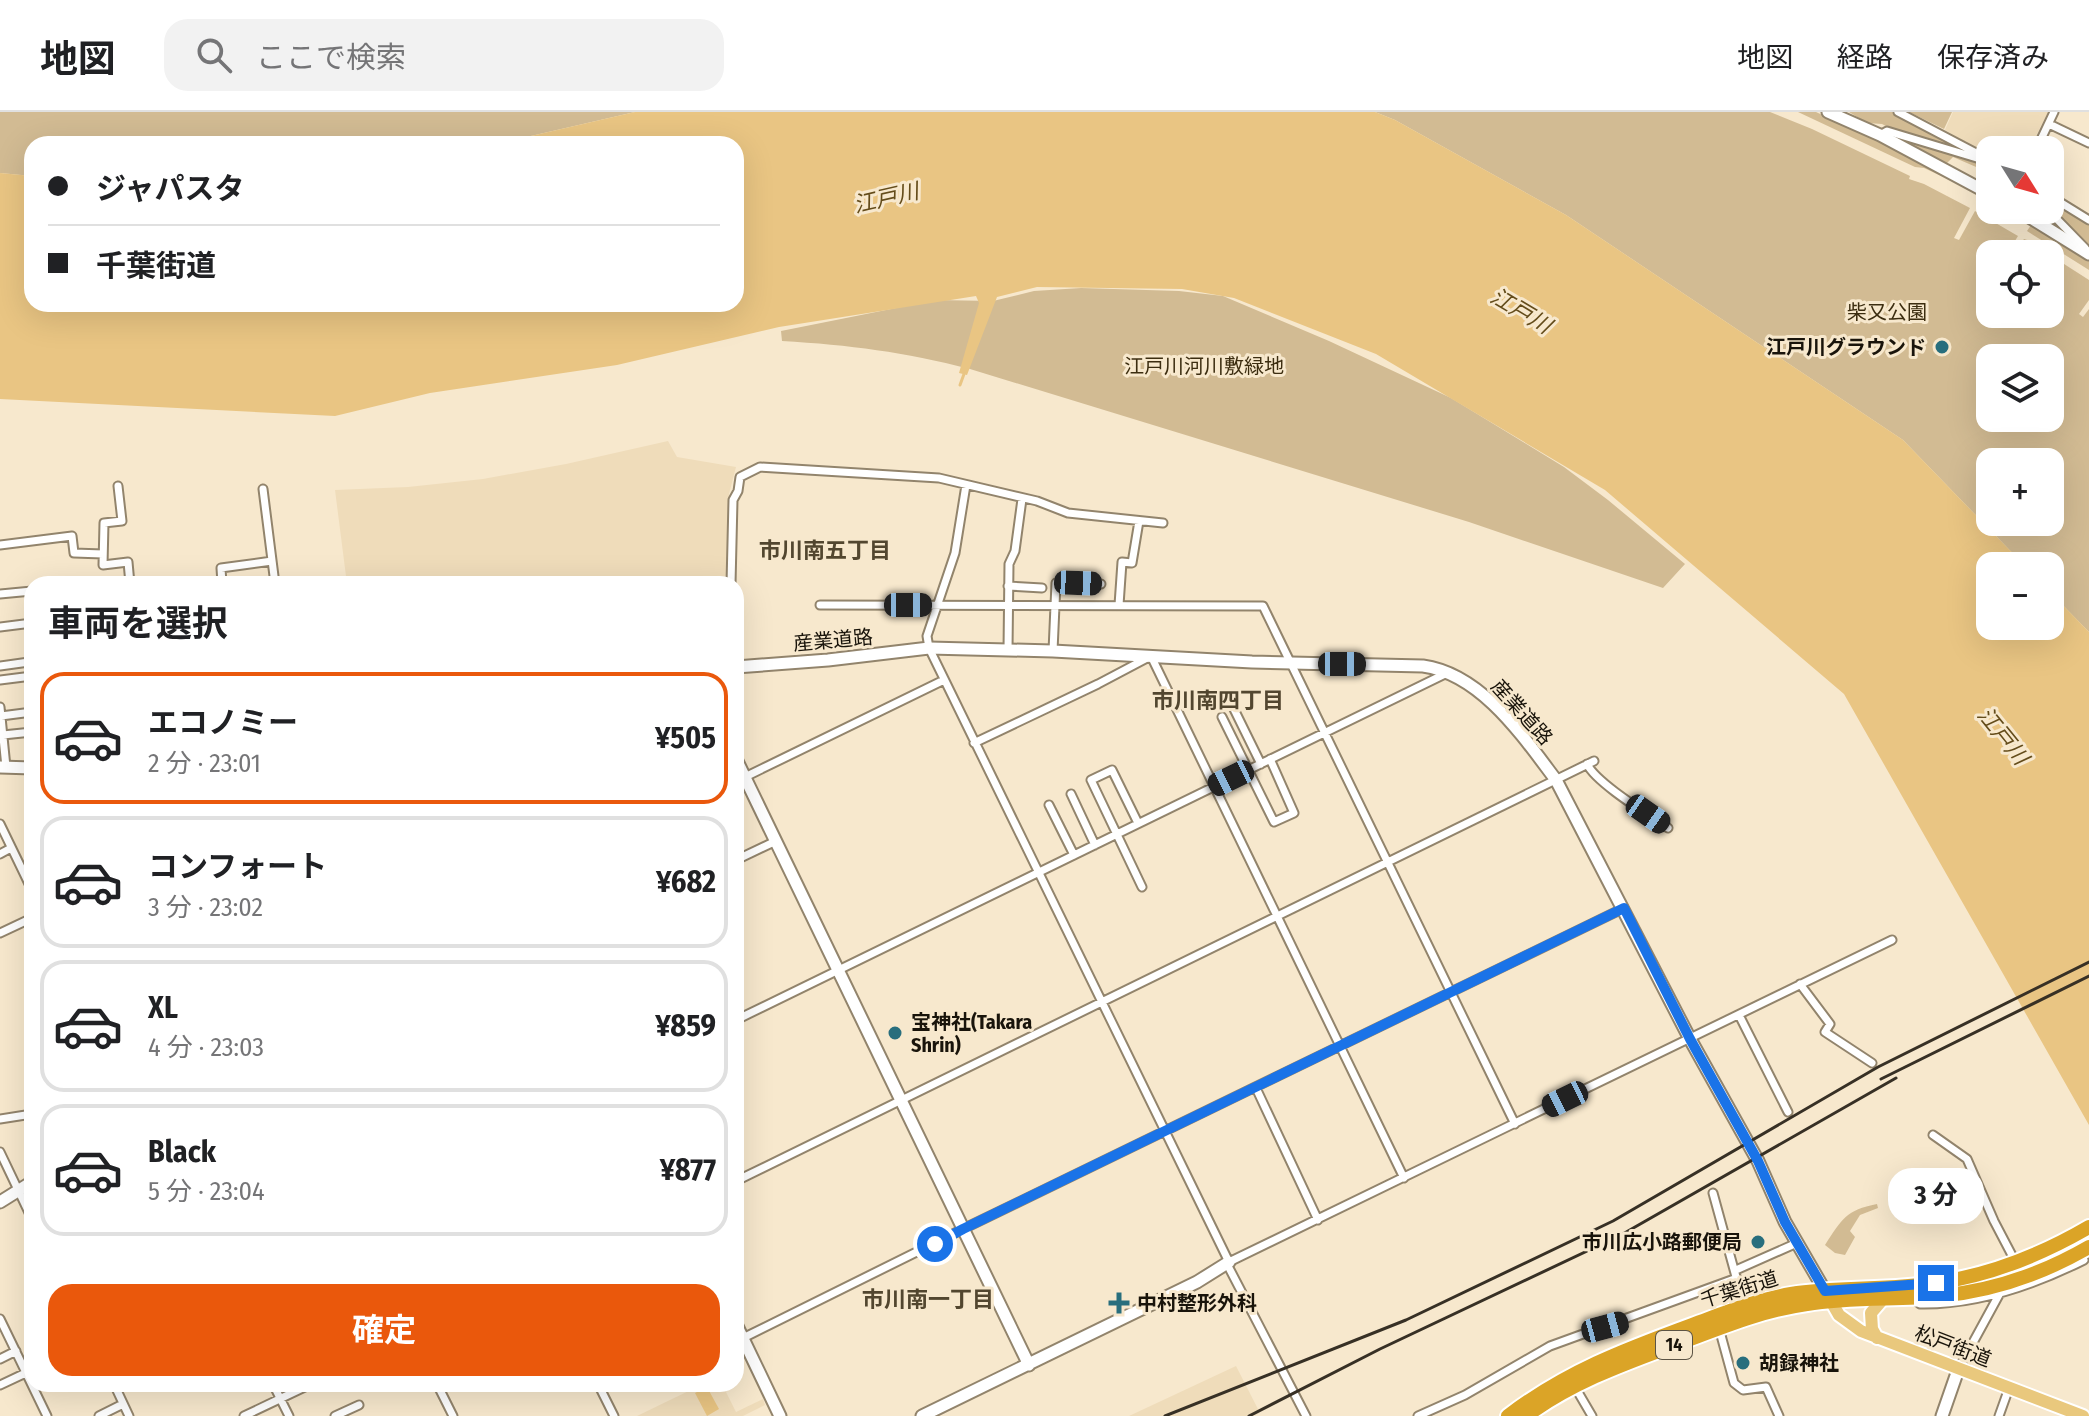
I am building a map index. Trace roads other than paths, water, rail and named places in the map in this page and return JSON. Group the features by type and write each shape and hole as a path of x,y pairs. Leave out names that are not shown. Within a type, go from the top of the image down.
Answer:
{"highway":[{"name":"千葉街道","path":"1526,1416 1574,1386 1611,1368 1719,1328 1828,1296 1936,1283 2016,1263 2089,1227"},
{"name":"千葉街道","path":"1508,1416 1547,1388 1587,1366 1744,1306 1793,1293 1883,1299 1941,1296 2005,1282 2086,1254"}],"main road":[{"path":"1828,112 1880,135 1976,186"},
{"path":"2041,224 2089,254"},
{"name":"産業道路","path":"744,666 929,648 1423,666 1451,672 1480,691 1556,780 1690,1039 1758,1161 1797,1243 1828,1296"},
{"path":"3,767 24,768"},
{"path":"745,777 1029,1365"},
{"path":"0,1202 24,1187"},
{"path":"922,1416 1197,1282 1228,1263"},
{"name":"松戸街道","path":"1828,1296 1847,1323 1877,1338 2083,1416"},
{"path":"1877,1338 1872,1329 1871,1313 1883,1299"},
{"path":"744,1340 780,1416"},
{"path":"1942,1416 1958,1370"}],"street":[{"path":"1845,112 1866,128"},
{"path":"1898,112 1976,154"},
{"path":"2043,136 2054,112"},
{"path":"2049,124 2089,143"},
{"path":"1880,135 1887,131 1976,158"},
{"path":"2064,205 2089,220"},
{"path":"2061,224 2089,254"},
{"path":"731,576 733,500 740,477 760,467 908,475 966,485 1068,513 1163,523"},
{"path":"966,485 955,553 927,636 929,648 1228,1263 1306,1416"},
{"path":"118,486 122,521 104,523 103,565 128,562 129,576"},
{"path":"263,489 274,576"},
{"path":"1008,650 1009,564 1015,551 1022,499"},
{"path":"1119,605 1122,562 1132,563 1139,521"},
{"path":"0,545 72,536 74,553 103,554"},
{"path":"222,576 221,568 272,561"},
{"path":"1053,651 1056,583 1101,584"},
{"path":"1008,586 1042,588"},
{"path":"0,594 24,592"},
{"path":"820,605 1263,606 1515,1124"},
{"path":"0,627 24,624"},
{"path":"974,743 1151,656 1404,1178"},
{"path":"0,666 24,663"},
{"path":"744,1016 1451,672"},
{"path":"0,680 24,677"},
{"path":"745,777 944,680"},
{"path":"1230,701 1261,764"},
{"path":"0,707 3,767"},
{"path":"1,716 24,713"},
{"path":"1222,717 1274,822 1294,813 1270,759"},
{"path":"3,735 24,733"},
{"path":"744,1177 1591,762 1590,769 1608,786 1668,828"},
{"path":"1138,823 1112,770 1091,780 1142,887"},
{"path":"1071,794 1095,845"},
{"path":"1049,805 1074,855"},
{"path":"0,824 24,874"},
{"path":"744,856 776,841"},
{"path":"0,854 11,848"},
{"path":"744,1338 1624,908"},
{"path":"0,933 24,922"},
{"path":"1228,1263 1892,940"},
{"path":"1800,984 1830,1024 1825,1032 1872,1063"},
{"path":"1739,1015 1788,1112"},
{"path":"1256,1088 1318,1220"},
{"path":"0,1119 24,1115"},
{"path":"1933,1135 1967,1159 2016,1263"},
{"path":"1,1156 24,1203"},
{"path":"1713,1193 1744,1306"},
{"path":"1418,1416 1465,1395 1550,1346 1736,1274 1797,1243"},
{"path":"1912,1297 1920,1304 1934,1304 2000,1293 2048,1278 2086,1254"},
{"path":"1958,1370 2000,1293"},
{"path":"0,1319 24,1364"},
{"path":"1719,1328 1734,1383 1743,1390 1766,1387 1779,1416"},
{"path":"0,1359 16,1351"},
{"path":"0,1385 24,1374"},
{"path":"1574,1386 1592,1416"},
{"path":"1999,1416 2009,1388"},
{"path":"38,1392 47,1416"},
{"path":"118,1392 129,1416"},
{"path":"277,1392 289,1416"},
{"path":"244,1416 294,1392"},
{"path":"441,1392 453,1416"},
{"path":"602,1392 614,1416"},
{"path":"99,1416 123,1404"},
{"path":"335,1416 359,1405"}],"water":[{"name":"江戸川","path":"635,112 1375,112 1395,120 1566,215 1903,440 1976,515 1976,536 1996,536 2011,552 1976,552 1976,640 2064,640 2064,606 2089,632 2089,1125 1844,694 1605,490 1376,354 1234,298 1182,289 1037,287 997,297 967,375 959,373 979,303 976,296 779,327 617,365 430,393 335,416 0,399 0,173 24,175 24,312 744,312 744,136 531,136"},
{"path":"710,1392 719,1409 707,1416 695,1393"}],"waterway":[{"path":"960,385 964,374"}],"railway":[{"path":"1165,1416 1406,1320 1613,1221 1878,1067 2089,962"},
{"path":"1881,1079 2089,976"},
{"path":"1249,1416 1380,1349 1621,1235 1896,1078"}],"place":[{"name":"江戸川グラウンド","path":"1942,347"},
{"name":"宝神社(Takara Shrin)","path":"895,1033"},
{"name":"市川広小路郵便局","path":"1758,1242"},
{"name":"中村整形外科","path":"1119,1303"},
{"name":"胡録神社","path":"1743,1363"}],"district":[{"name":"市川南五丁目","path":"825,550"},
{"name":"市川南四丁目","path":"1218,700"},
{"name":"市川南一丁目","path":"928,1299"}],"park label":[{"name":"柴又公園","path":"1887,312"},
{"name":"江戸川河川敷緑地","path":"1204,366"}]}
